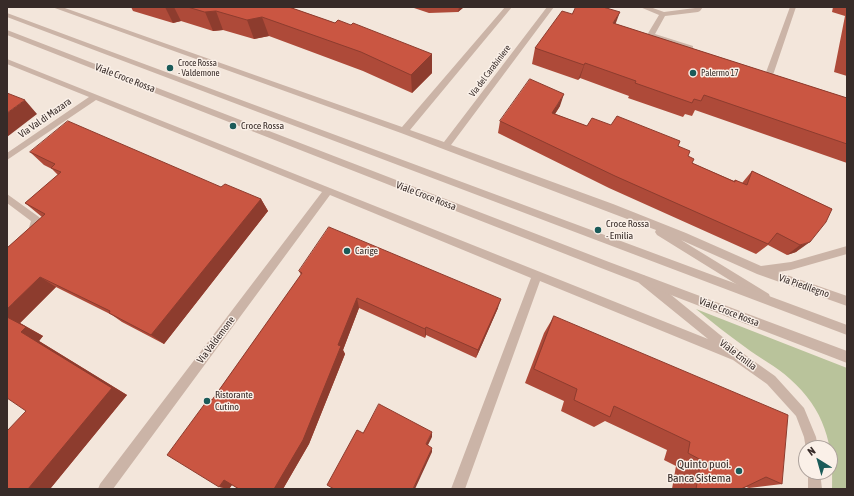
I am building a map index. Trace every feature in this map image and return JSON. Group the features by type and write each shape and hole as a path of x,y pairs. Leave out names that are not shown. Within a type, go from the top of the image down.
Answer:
{"street":[{"name":"Viale Croce Rossa","path":"55,7 404,131 637,218 690,239 761,271"},
{"path":"404,131 509,7"},
{"name":"Via del Carabiniere","path":"445,147 551,7"},
{"path":"643,7 662,14 698,10 700,7"},
{"path":"769,75 793,7"},
{"path":"662,14 651,35 695,50"},
{"name":"Viale Croce Rossa","path":"7,15 847,330"},
{"name":"Viale Croce Rossa","path":"7,32 642,279 847,357"},
{"path":"7,61 327,192 538,275 737,356"},
{"name":"Via Val di Mazara","path":"7,157 95,97"},
{"name":"Via Valdemone","path":"105,489 327,192"},
{"path":"7,198 36,220 30,242"},
{"name":"Viale Croce Rossa","path":"637,218 721,269 770,301"},
{"path":"761,271 791,266 847,250"},
{"name":"Via Piedilegno","path":"761,271 847,301"},
{"path":"458,489 538,275"},
{"name":"Viale Emilia","path":"642,279 737,356 770,380 800,412 811,440"}],"green space":[{"path":"696,309 847,368 847,489 832,489 832,480 838,480 838,440 828,440 819,415 802,390 785,374 756,355"}],"building":[{"path":"188,7 289,7 335,23 338,20 351,25 353,23 432,54 411,75 361,52 262,17 247,20 216,11 205,12"},
{"path":"576,7 603,7 620,12 613,23 847,98 847,144 704,95 701,101 694,99 692,103 635,83 636,81 585,63 584,65 535,48 562,11 572,14"},
{"path":"530,79 564,94 552,113 587,126 592,118 611,125 617,116 680,141 678,146 690,151 688,156 694,159 692,163 735,182 735,180 747,185 752,171 832,209 826,222 810,242 800,245 777,233 768,244 615,176 500,121"},
{"path":"7,93 25,100 7,113"},
{"path":"68,121 221,187 225,184 261,199 151,335 109,313 110,311 40,277 7,309 7,248 45,214 25,203 61,172 51,168 55,164 30,152"},
{"path":"329,227 501,299 478,350 426,327 425,329 357,298 338,345 341,346 303,440 274,489 239,489 224,480 219,487 167,455 209,398 212,400 302,273 299,271"},
{"path":"554,316 788,415 782,484 766,477 741,489 696,489 701,460 688,453 690,442 614,406 610,417 574,400 577,389 534,369"},
{"path":"7,317 26,327 21,332 112,388 28,489 7,489 7,431 26,411 7,398"},
{"path":"379,404 432,432 426,444 432,448 413,489 334,489 327,485 357,430 363,433"}],"place":[{"name":"Croce Rossa - Valdemone","path":"170,68"},
{"name":"Palermo 17","path":"693,73"},
{"name":"Croce Rossa","path":"233,126"},
{"name":"Croce Rossa - Emilia","path":"598,230"},
{"name":"Carige","path":"347,251"},
{"name":"Ristorante Cutino","path":"207,401"},
{"name":"Quinto puoi. Banca Sistema","path":"739,471"}]}
